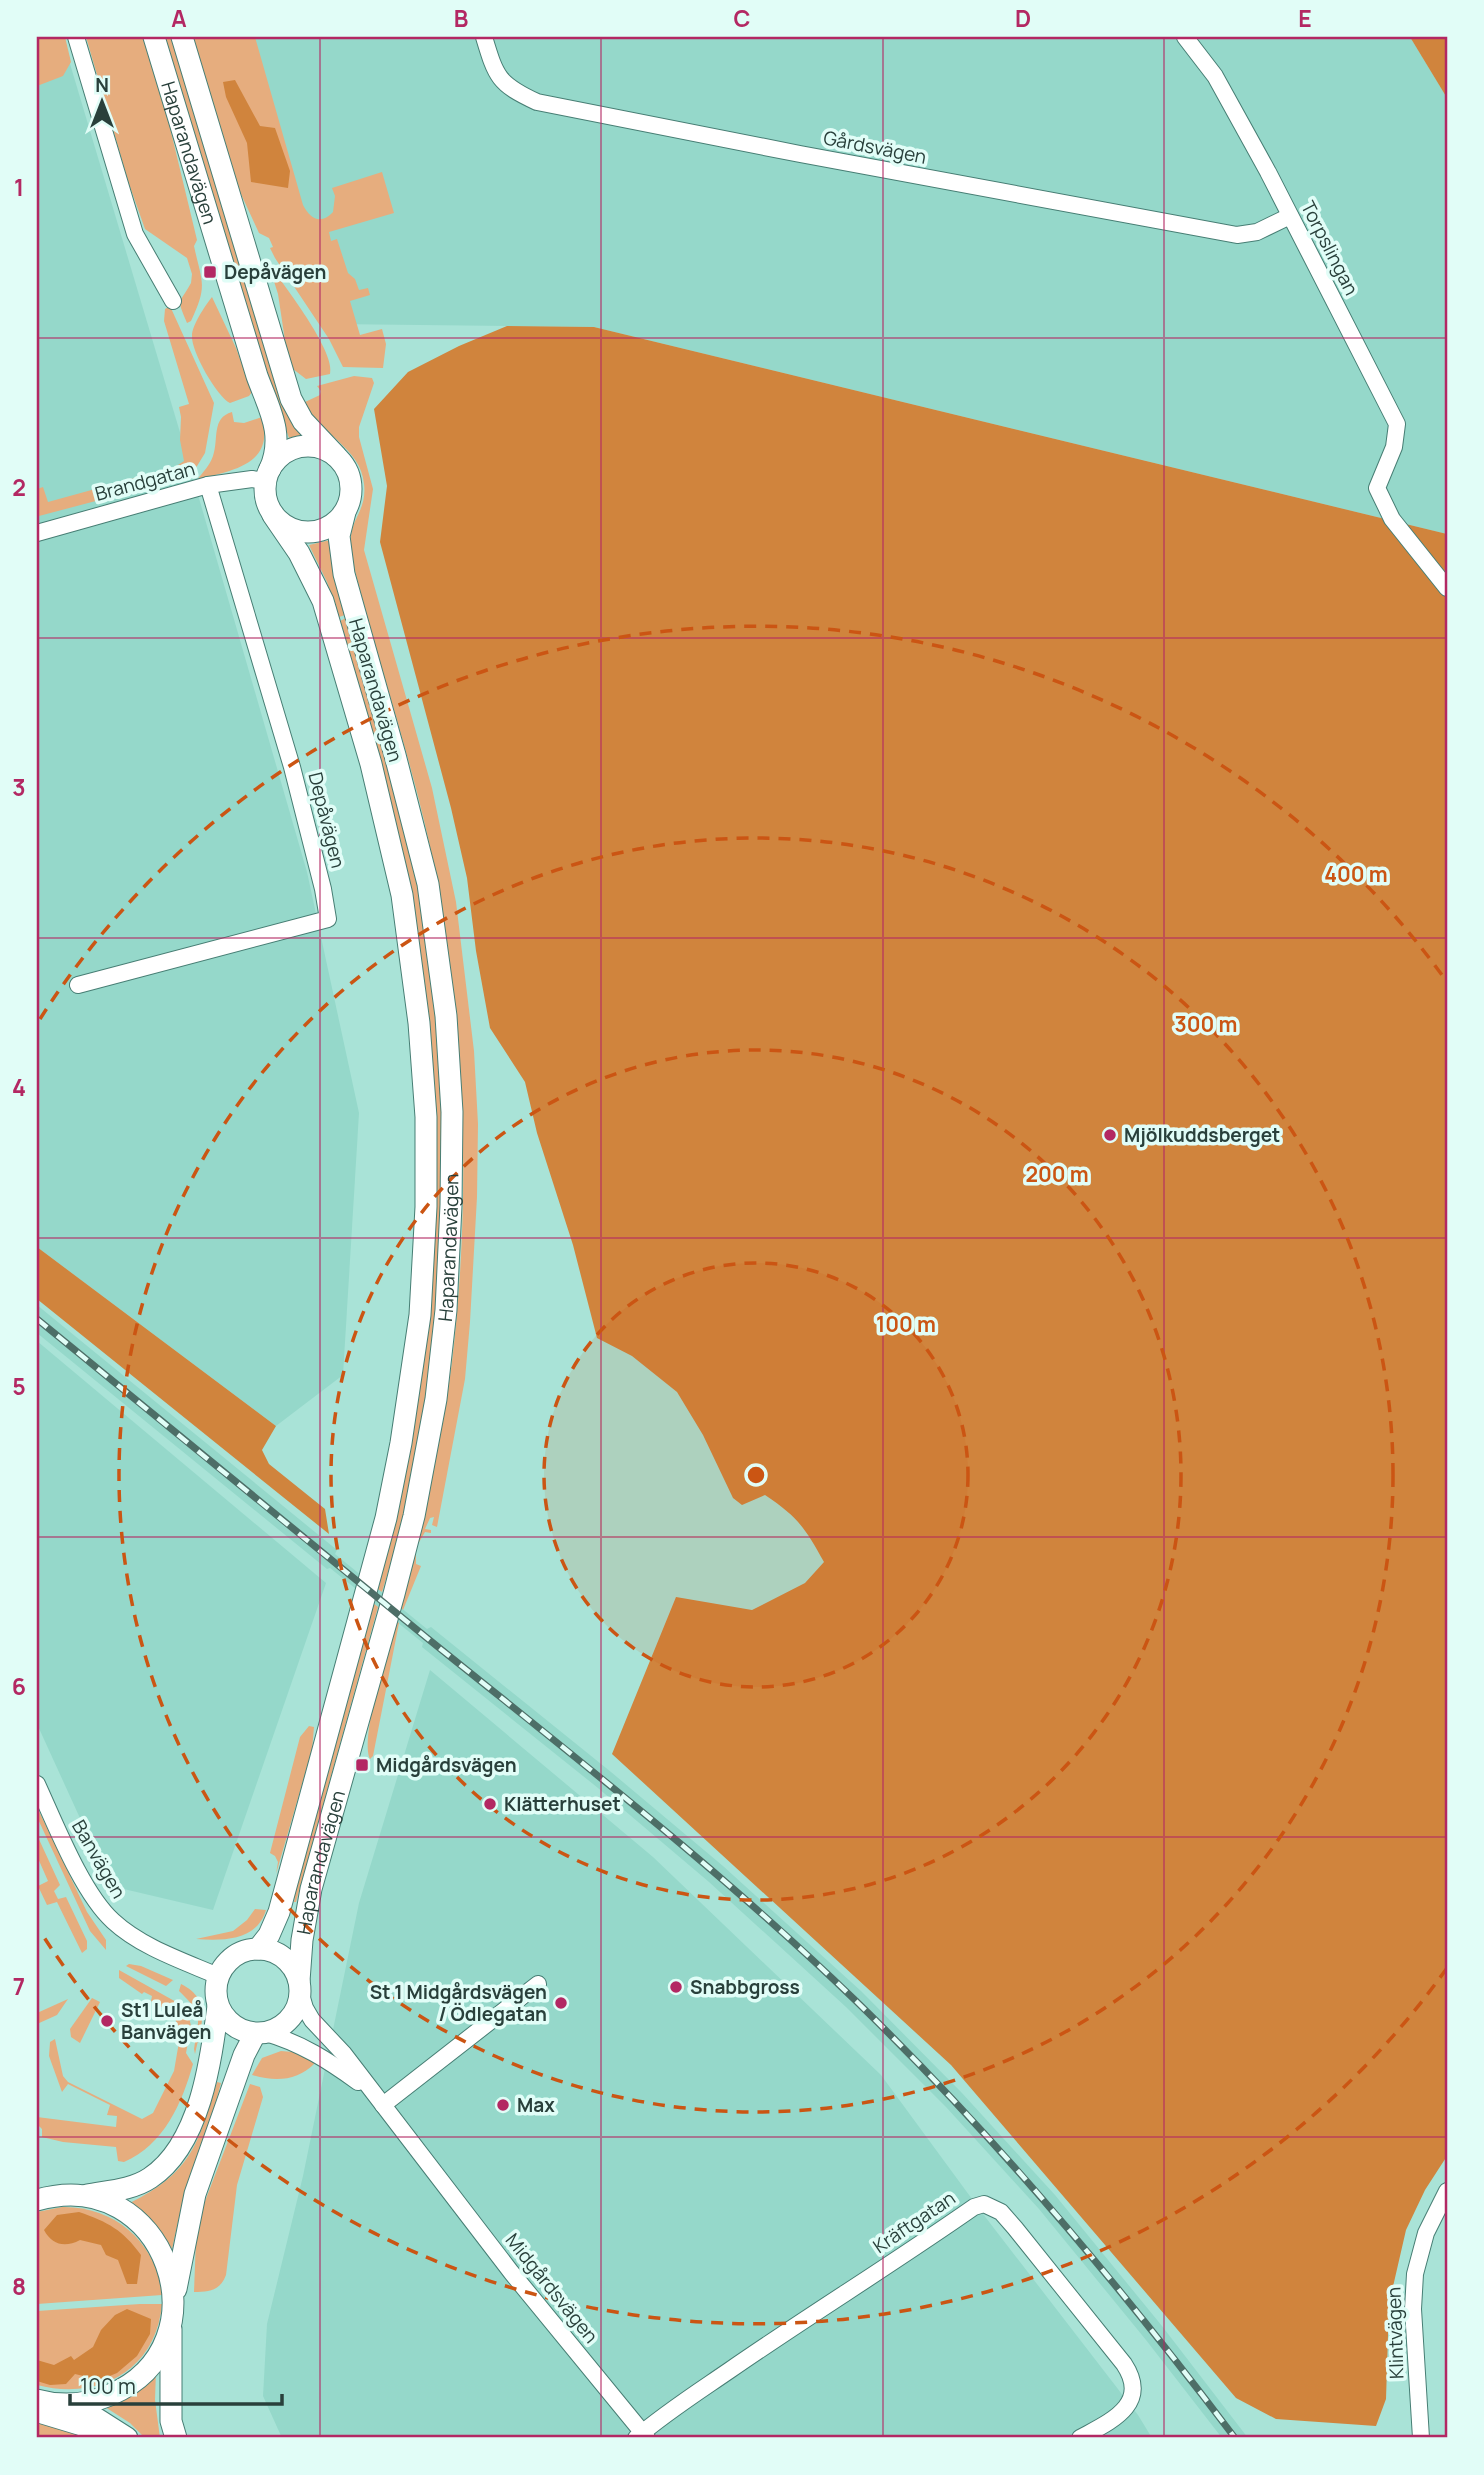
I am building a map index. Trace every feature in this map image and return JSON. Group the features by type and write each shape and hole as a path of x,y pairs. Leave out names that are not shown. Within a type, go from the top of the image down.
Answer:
{"main road":[{"name":"Haparandavägen","path":"154,37 257,376 275,423 277,449 268,475"},
{"name":"Haparandavägen","path":"182,37 291,399 303,421 336,456"},
{"path":"300,447 320,447 336,456 347,470 351,481 351,499 345,512 330,527 309,533 291,529 274,515 266,498 268,475 282,455 300,447"},
{"name":"Haparandavägen","path":"300,1986 302,1940 311,1889 414,1516 436,1399 446,1310 451,1205 452,1112 446,1016 428,884 344,575 339,536 345,512"},
{"name":"Haparandavägen","path":"258,1949 269,1935 279,1912 386,1518 401,1443 420,1315 426,1207 426,1117 419,1023 402,895 371,764 323,601 299,553 274,515"},
{"path":"37,2200 138,2184 163,2168 188,2133 198,2108 218,2006 215,1991 218,1976 231,1958 243,1951 271,1951 284,1958 293,1968 300,1986 293,2015 282,2026 261,2033 244,2055 195,2194 164,2343 149,2366 122,2390 98,2400 78,2404 40,2403"},
{"path":"218,2006 233,2025 261,2033"},
{"path":"37,2185 101,2200 138,2221 151,2235 167,2266 172,2311 171,2421 176,2438"},
{"path":"40,2403 94,2417 127,2438"}],"street":[{"path":"76,37 135,234 173,301"},
{"name":"Gårdsvägen","path":"484,37 500,80 517,93 537,102 814,157 1237,235 1257,232 1290,216"},
{"name":"Torpslingan","path":"1185,37 1215,76 1397,424 1394,447 1377,488 1392,519 1447,587"},
{"name":"Brandgatan","path":"37,533 208,485 268,475"},
{"name":"Depåvägen","path":"78,985 328,919 292,767 208,485"},
{"name":"Banvägen","path":"37,1784 87,1887 111,1920 147,1943 218,1976"},
{"path":"380,2101 538,1984"},
{"name":"Midgårdsvägen","path":"300,1986 305,2008 312,2020 344,2054 641,2436"},
{"name":"Midgårdsvägen","path":"261,2033 297,2043 324,2058 380,2101"},
{"name":"Klintvägen","path":"1421,2438 1413,2309 1415,2274 1426,2233 1447,2191"},
{"name":"Kräftgatan","path":"641,2436 789,2329 974,2207 984,2204 1001,2212 1015,2228 1124,2364 1131,2378 1132,2395 1127,2407 1120,2415 1080,2438"},
{"path":"40,2403 100,2438"}],"shaded area":[{"path":"37,37 62,37 307,872 359,1113 343,1375 276,1426 37,1247"},
{"path":"37,37 65,37 71,62 63,76 37,86"},
{"path":"86,37 144,37 165,107 197,240 194,246 202,291 191,321 187,323 180,302 191,283 192,274 187,258 145,229 128,181"},
{"path":"165,37 173,37 290,418 301,435 289,438 275,399"},
{"path":"193,37 255,37 303,205 312,217 320,219 333,212 335,196 332,188 382,172 394,213 329,232 331,241 337,239 348,273 355,279 359,290 368,288 370,295 350,301 360,335 382,329 386,344 383,368 343,367 329,339 275,258 269,238 259,233 240,192"},
{"path":"247,37 1410,37 1447,98 1447,534 594,327 330,324"},
{"path":"1410,37 1447,37 1447,98"},
{"path":"235,80 260,126 275,128 290,171 288,188 251,182 247,143 226,97 223,82"},
{"path":"273,270 318,337 330,364 330,374 306,379 293,369 286,347 278,294 271,272"},
{"path":"212,297 236,348 252,392 249,396 230,403 212,383 193,343 194,327"},
{"path":"170,306 214,403 205,453 194,471 179,479 39,516 37,489 43,487 48,502 175,467 184,461 179,407 189,404 164,321 165,309"},
{"path":"507,326 594,327 1447,534 1447,2156 1425,2190 1406,2230 1389,2304 1386,2399 1376,2426 1276,2419 1236,2398 951,2065 612,1754 676,1597 752,1610 805,1583 824,1562 800,1524 765,1495 742,1505 733,1498 703,1435 677,1392 632,1356 597,1338 573,1245 537,1133 525,1082 490,1028 476,951 467,878 380,542 387,486 374,409 408,372"},
{"path":"354,376 372,378 374,383 359,427 359,437 373,489 364,550 432,788 456,902 474,1051 478,1124 477,1197 465,1379 437,1527 432,1525 434,1517 430,1518 425,1529 431,1530 431,1533 425,1532 418,1544 445,1408 458,1301 463,1179 459,1057 446,936 428,836 353,563 351,536 364,500 361,471 348,450 320,424 305,402 320,395 321,391 317,386"},
{"path":"232,412 234,422 244,423 262,417 262,446 248,463 197,480 213,456 218,424 225,415"},
{"path":"330,540 345,615 339,617 327,582 309,545"},
{"path":"346,618 360,662 419,890 439,1066 441,1243 434,1332 423,1420 405,1506 382,1592 375,1587 407,1466 427,1332 436,1127 429,1019 411,888 379,753 340,621"},
{"path":"37,1247 276,1426 262,1450 269,1464 325,1509 329,1534 37,1299"},
{"path":"37,1305 337,1550 335,1554 427,1629 431,1627 611,1772 723,1866 861,1991 962,2093 1055,2195 1162,2326 1248,2438 1222,2438 1039,2209 946,2107 846,2007 709,1882 598,1788 422,1647 423,1643 330,1568 327,1569 37,1333"},
{"path":"37,1341 326,1583 213,1910 111,1886 37,1724"},
{"path":"416,1550 416,1564 421,1566 403,1610 399,1605"},
{"path":"372,1602 378,1607 294,1902 296,1888"},
{"path":"395,1620 399,1623 373,1756 370,1759 368,1748 372,1713"},
{"path":"430,1670 653,1857 881,2075 983,2214 1138,2415 1152,2438 282,2438 263,2396 267,2324 303,2176 359,1903"},
{"path":"309,1726 314,1727 312,1750 276,1874 278,1862 270,1853 300,1737"},
{"path":"37,1807 87,1912 106,1940 106,1950 90,1931 37,1817"},
{"path":"37,1835 60,1885 54,1891 58,1899 66,1897 87,1941 87,1949 82,1953 57,1902 47,1905 38,1886 48,1881 37,1856"},
{"path":"255,1909 266,1910 262,1920 247,1933 228,1939 196,1939 233,1931 247,1920"},
{"path":"126,1966 141,1966 173,1980 166,1986"},
{"path":"119,1970 187,2008 191,2026 186,2053 193,2064 177,2108 161,2134 138,2155 124,2162 118,2161 116,2147 63,2142 42,2137 42,2129 37,2124 37,2117 116,2127 117,2116 107,2115 110,2105 68,2084 62,2092 49,2056 50,2042 55,2039 63,2076 68,2082 142,2119 153,2113 174,2071 180,2036 174,2014 151,2001 152,1996 144,1992 142,1994 119,1978"},
{"path":"181,1984 191,1990 201,2006 202,2023 195,2054 198,2017 193,2006 179,1991"},
{"path":"92,1998 100,2002 80,2043 71,2037 70,2029"},
{"path":"68,1999 57,2015 37,2024 37,2013"},
{"path":"281,2051 293,2052 315,2063 294,2077 269,2079 252,2075 262,2058"},
{"path":"217,2082 221,2083 210,2123 185,2191 172,2249 162,2233 130,2203 167,2180 190,2154 204,2123"},
{"path":"250,2084 260,2087 263,2097 237,2185 226,2275 221,2284 213,2290 194,2292 196,2238 202,2209"},
{"path":"62,2207 99,2213 130,2231 152,2259 162,2295 37,2304 37,2212"},
{"path":"79,2212 114,2228 134,2246 141,2255 137,2284 127,2284 118,2260 106,2255 101,2245 80,2240 59,2244 44,2230 57,2215"},
{"path":"162,2304 157,2327 149,2347 136,2363 120,2376 81,2389 37,2385 37,2311"},
{"path":"127,2309 151,2319 150,2334 137,2356 117,2373 100,2380 75,2374 66,2384 50,2385 37,2381 37,2360 54,2365 71,2356 74,2360 93,2347 101,2330 115,2315"},
{"path":"156,2370 155,2400 160,2438 145,2438 130,2423 105,2407"},
{"path":"37,2420 75,2431 86,2438 42,2438 37,2435"}],"railway":[{"path":"37,1319 646,1815 805,1953 958,2105 1054,2212 1235,2438"}],"place":[{"name":"Depåvägen","path":"210,272"},
{"name":"Mjölkuddsberget","path":"1110,1135"},
{"name":"Midgårdsvägen","path":"362,1765"},
{"name":"Klätterhuset","path":"490,1804"},
{"name":"Snabbgross","path":"676,1987"},
{"name":"St 1 Midgårdsvägen / Ödlegatan","path":"561,2003"},
{"name":"St1 Luleå Banvägen","path":"107,2021"},
{"name":"Max","path":"503,2105"}]}
